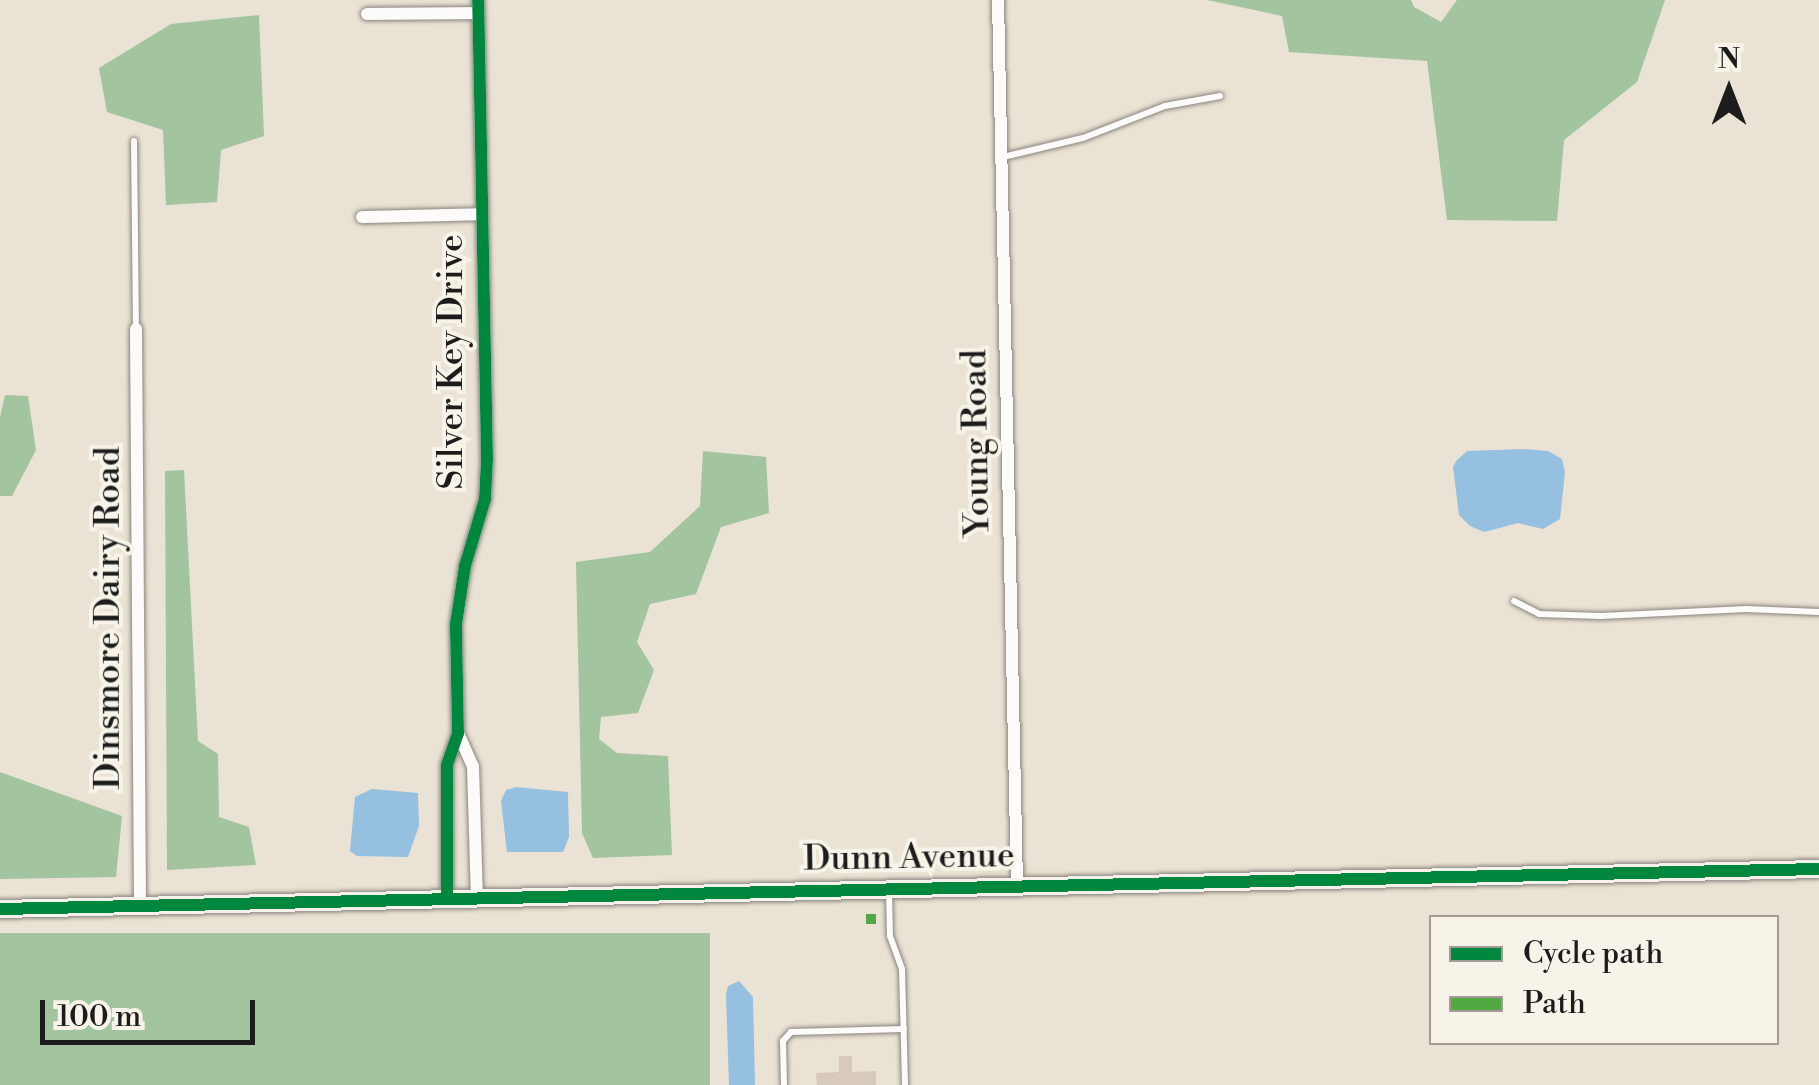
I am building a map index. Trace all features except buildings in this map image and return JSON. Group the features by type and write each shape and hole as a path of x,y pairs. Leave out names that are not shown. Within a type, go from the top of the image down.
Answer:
{"main road":[{"name":"Dunn Avenue","path":"0,909 1819,869"}],"street":[{"name":"Young Road","path":"998,0 1017,886"},
{"path":"367,14 478,6"},
{"name":"Silver Key Drive","path":"448,899 447,765 458,734 456,624 486,479 478,6"},
{"path":"362,218 482,214"},
{"name":"Dinsmore Dairy Road","path":"136,329 140,906"},
{"name":"Silver Key Drive","path":"458,734 473,766 477,898"}],"lane":[{"path":"1002,157 1083,138 1165,106 1220,96"},
{"path":"134,142 136,329"},
{"path":"1514,601 1539,614 1601,616 1746,609 1819,612"},
{"path":"889,888 890,936 902,970 905,1085"},
{"path":"784,1085 784,1042 791,1032 904,1029"}],"green space":[{"path":"1207,0 1411,0 1414,7 1441,22 1457,0 1665,0 1637,82 1564,140 1557,221 1447,220 1427,61 1289,52 1282,16"},
{"path":"259,15 264,136 221,150 217,202 166,205 163,130 107,112 99,68 171,24"},
{"path":"5,395 28,396 36,450 12,496 0,496 0,417"},
{"path":"703,451 766,457 769,513 721,527 696,594 650,604 637,642 654,670 638,713 601,717 599,739 617,753 668,756 672,855 593,858 582,833 576,562 650,552 700,506"},
{"path":"184,470 198,741 218,754 219,817 249,827 256,865 167,870 165,471"},
{"path":"0,772 122,816 116,877 0,879"},
{"path":"0,933 710,933 710,1085 0,1085"}],"water":[{"path":"1467,451 1548,451 1562,459 1565,472 1560,519 1543,529 1518,523 1484,532 1470,526 1459,515 1453,467 1456,461"},
{"path":"516,787 568,792 569,837 563,852 507,852 501,801 506,790"},
{"path":"372,789 418,793 419,826 408,857 357,856 350,851 355,797"},
{"path":"739,981 753,997 755,1085 729,1085 726,995 728,986"}],"marked path":[{"path":"866,919 876,919"}],"cycle path":[{"path":"447,899 447,765 458,733 456,624 465,566 485,499 487,459 478,0"},
{"path":"0,909 1819,869"}]}
